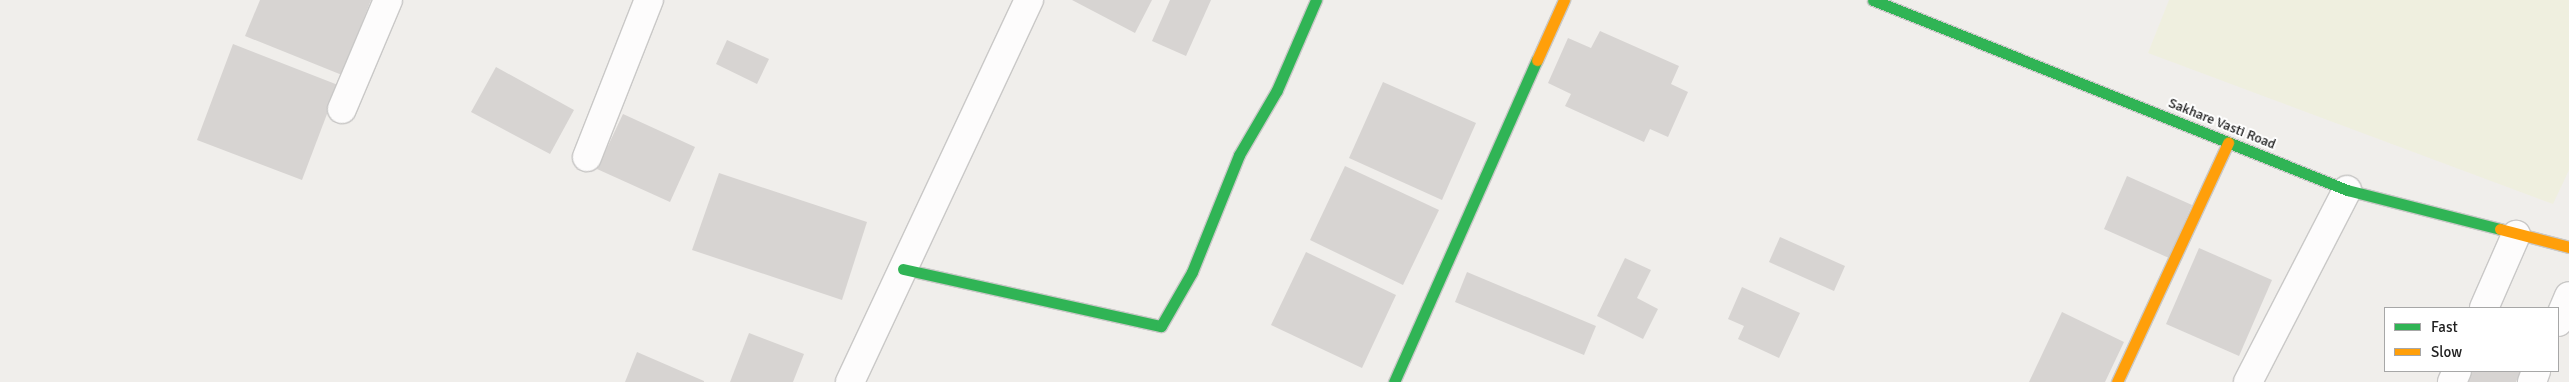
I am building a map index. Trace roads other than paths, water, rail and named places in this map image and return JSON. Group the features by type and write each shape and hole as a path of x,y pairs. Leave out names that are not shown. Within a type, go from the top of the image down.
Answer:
{"street":[{"path":"342,109 388,0"},
{"path":"587,157 648,0"},
{"path":"850,382 1029,0"},
{"path":"903,269 1160,326 1192,272 1239,155 1278,90 1316,0"},
{"path":"1394,382 1564,0"},
{"name":"Sakhare Vasti Road","path":"1873,0 2346,190 2569,247"},
{"path":"2117,382 2228,143"},
{"path":"2248,382 2346,190"},
{"path":"2484,307 2516,235"},
{"path":"2559,320 2569,296"}]}
